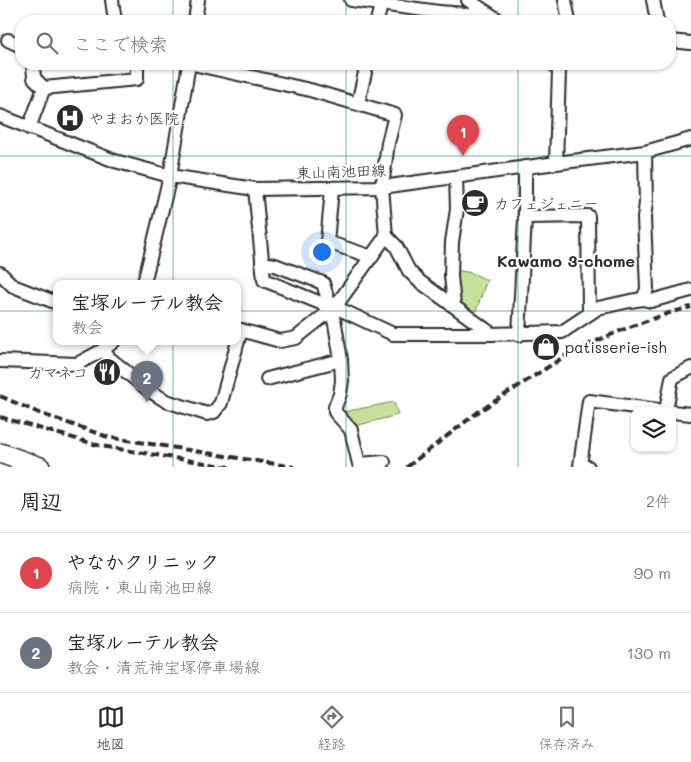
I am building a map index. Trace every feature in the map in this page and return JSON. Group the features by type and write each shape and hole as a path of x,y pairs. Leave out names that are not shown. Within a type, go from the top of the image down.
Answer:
{"street":[{"path":"112,0 113,15"},
{"path":"196,15 198,0"},
{"path":"351,0 429,15"},
{"path":"468,0 489,15"},
{"path":"565,0 568,15"},
{"path":"653,0 656,15"},
{"path":"378,15 381,5"},
{"path":"8,40 15,43"},
{"path":"676,42 691,43"},
{"path":"33,70 34,78 44,88"},
{"path":"44,88 137,78 137,70"},
{"path":"145,280 170,176 190,70"},
{"path":"220,70 358,103 395,115 388,143 382,187 386,236 372,257 333,309 296,338 280,341 241,330"},
{"path":"358,103 366,70"},
{"path":"556,163 558,70"},
{"path":"29,128 44,88"},
{"name":"東山南池田線","path":"0,116 115,161 170,176 255,189 382,187 645,152 691,139"},
{"path":"644,300 647,289 644,218 646,204 645,152"},
{"path":"519,335 525,217 525,167"},
{"path":"454,305 451,276 452,242 457,209 456,177"},
{"path":"255,189 264,280 393,334 519,335 562,332 598,308 644,300 651,301 691,290"},
{"path":"332,189 327,242 372,257"},
{"path":"525,217 588,216 589,313"},
{"path":"386,236 396,246 409,271 425,287 454,305 492,334"},
{"path":"262,263 274,265 323,283 333,309 341,360 342,381 335,412 352,430 359,464 384,462"},
{"path":"0,273 13,286 53,301"},
{"path":"0,361 78,364 109,345"},
{"path":"103,350 109,358 150,391 166,401 207,414 214,412 222,403 235,345"},
{"path":"267,379 341,360"},
{"path":"588,467 580,466 588,401 666,411 672,378 691,368"},
{"path":"676,412 691,414"},
{"path":"0,453 40,467"}],"green space":[{"path":"456,270 472,273 487,280 475,314 458,303"},
{"path":"394,402 398,415 355,426 343,412"}],"railway":[{"path":"407,467 478,412 573,351 627,328 691,307"},
{"path":"0,396 39,413 108,437 294,467"},
{"path":"0,417 101,446 229,467"}],"place":[{"name":"やまおか医院","path":"70,118"},
{"name":"やなかクリニック","path":"463,156"},
{"name":"カフェジェニー","path":"475,203"},
{"name":"patisserie-ish","path":"546,347"},
{"name":"カマネコ","path":"107,372"},
{"name":"宝塚ルーテル教会","path":"147,402"}],"district":[{"name":"Kawamo 3-chome","path":"566,260"}]}
